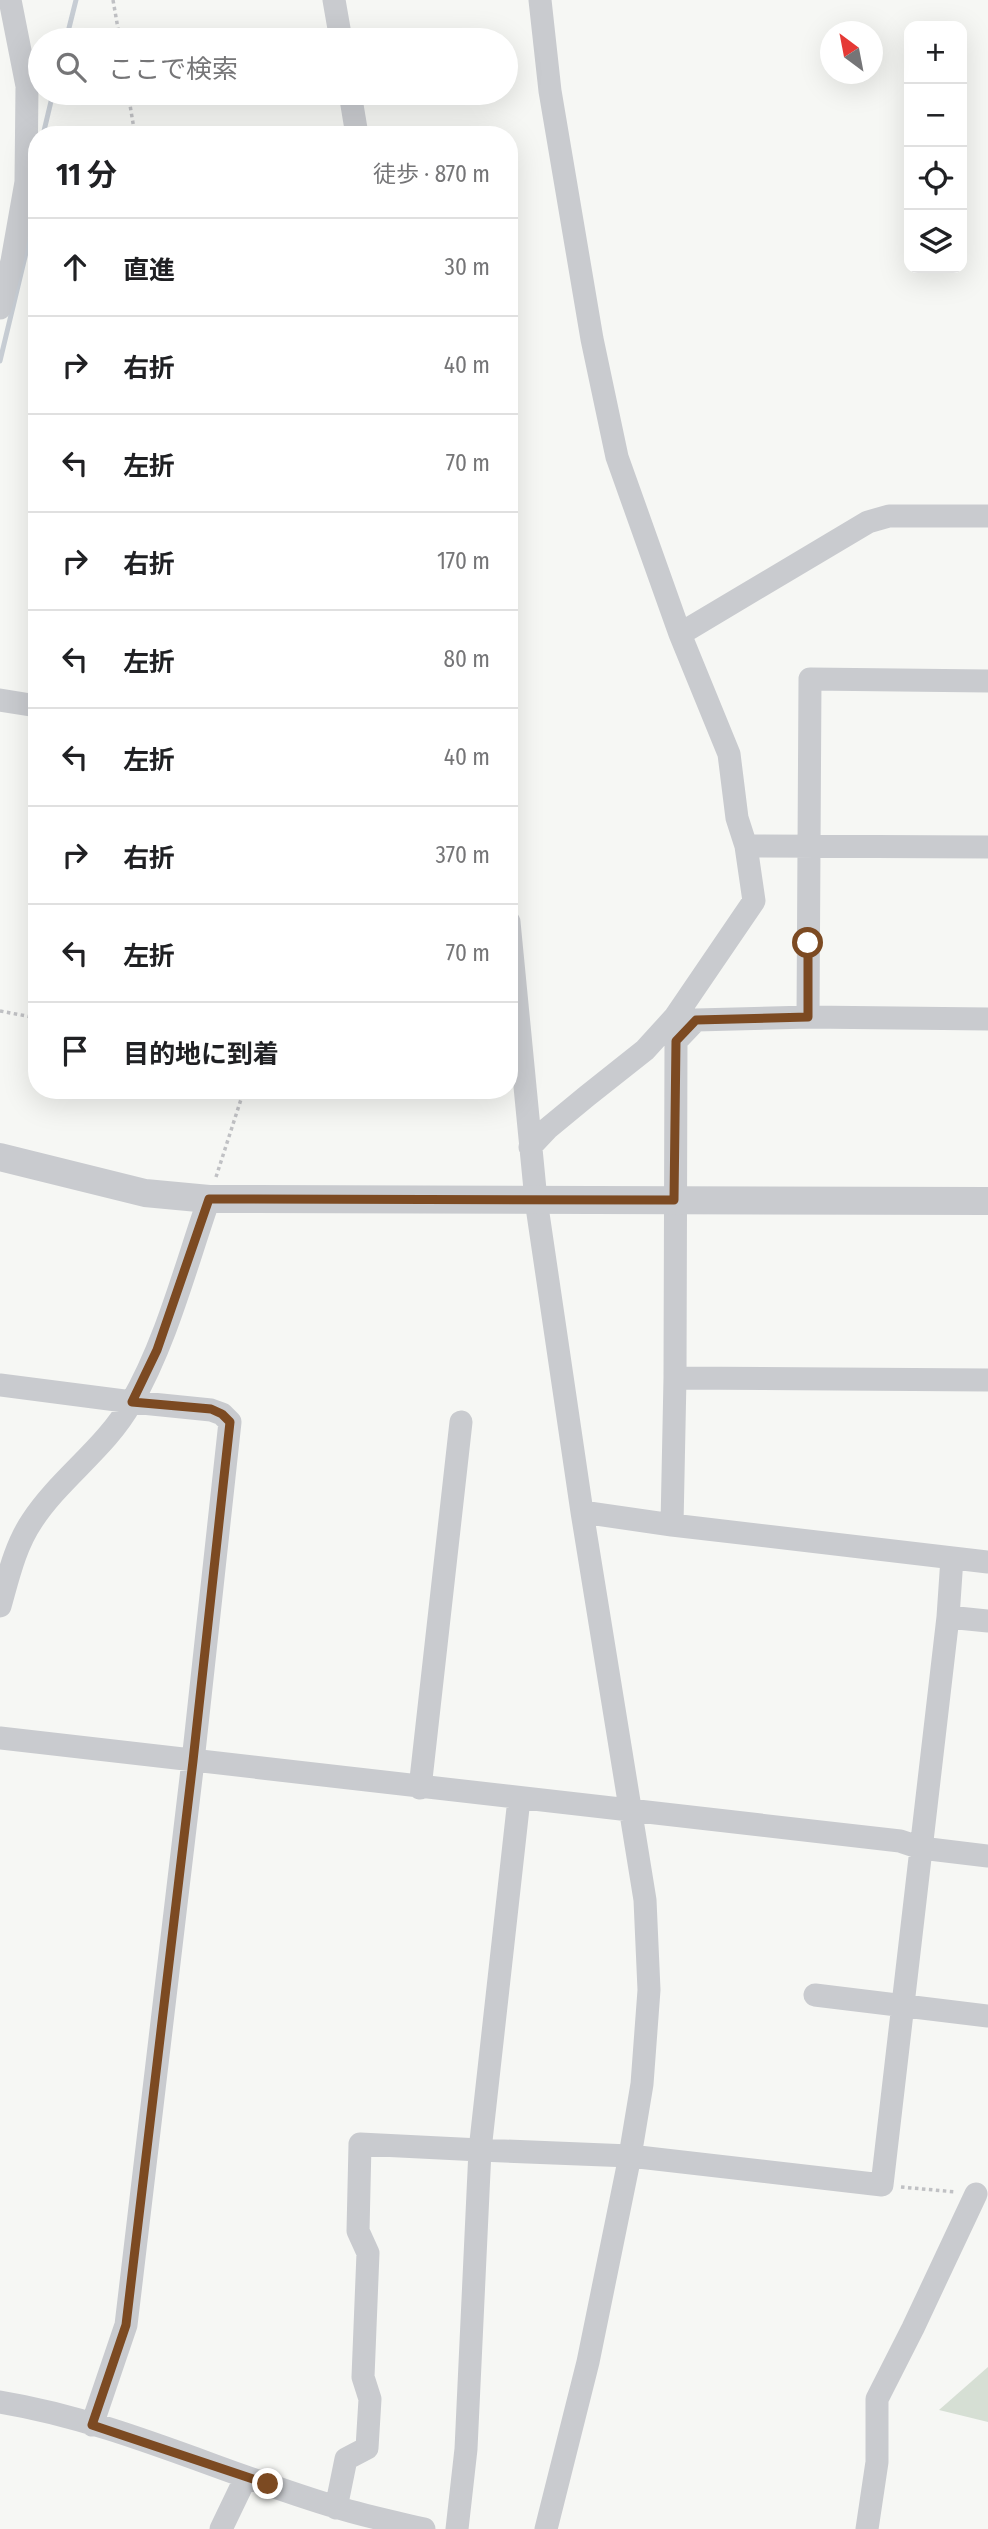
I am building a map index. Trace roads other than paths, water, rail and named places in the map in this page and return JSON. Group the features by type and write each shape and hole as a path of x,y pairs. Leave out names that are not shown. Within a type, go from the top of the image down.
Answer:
{"street":[{"path":"0,309 26,183 27,86 9,0"},
{"path":"334,0 339,28"},
{"path":"540,0 550,91 592,339 617,457 680,634 729,754 737,818 746,846 754,901 681,1023 676,1041 672,1525"},
{"path":"352,105 356,126"},
{"path":"680,634 868,522 890,516 988,516"},
{"path":"808,1017 810,680 988,681"},
{"path":"0,699 28,704"},
{"path":"746,846 988,847"},
{"path":"530,1147 567,1112 681,1023 696,1020 808,1017 988,1019"},
{"path":"518,1018 536,1200 582,1512 645,1900 649,1990 642,2084 630,2155 588,2362 546,2529"},
{"path":"0,1157 145,1193 209,1199 988,1201"},
{"path":"0,1606 15,1556 30,1522 118,1424 132,1402 157,1350 209,1199"},
{"path":"675,1378 988,1380"},
{"path":"0,1385 211,1409 230,1422 126,2325 92,2425"},
{"path":"420,1787 461,1422"},
{"path":"582,1512 988,1562"},
{"path":"336,2508 346,2459 366,2448 370,2399 363,2377 368,2253 358,2231 360,2144 630,2155 882,2185 948,1617 952,1558"},
{"path":"948,1617 988,1621"},
{"path":"0,1738 900,1842 921,1848 988,1856"},
{"path":"457,2529 466,2449 480,2150 519,1799"},
{"path":"815,1995 988,2016"},
{"path":"867,2529 877,2462 877,2399 976,2194"},
{"path":"0,2402 39,2409 92,2425 336,2508 424,2529"},
{"path":"220,2529 246,2477"}],"waterway":[{"path":"69,28 76,0"},
{"path":"45,126 50,105"},
{"path":"0,361 28,244"}]}
